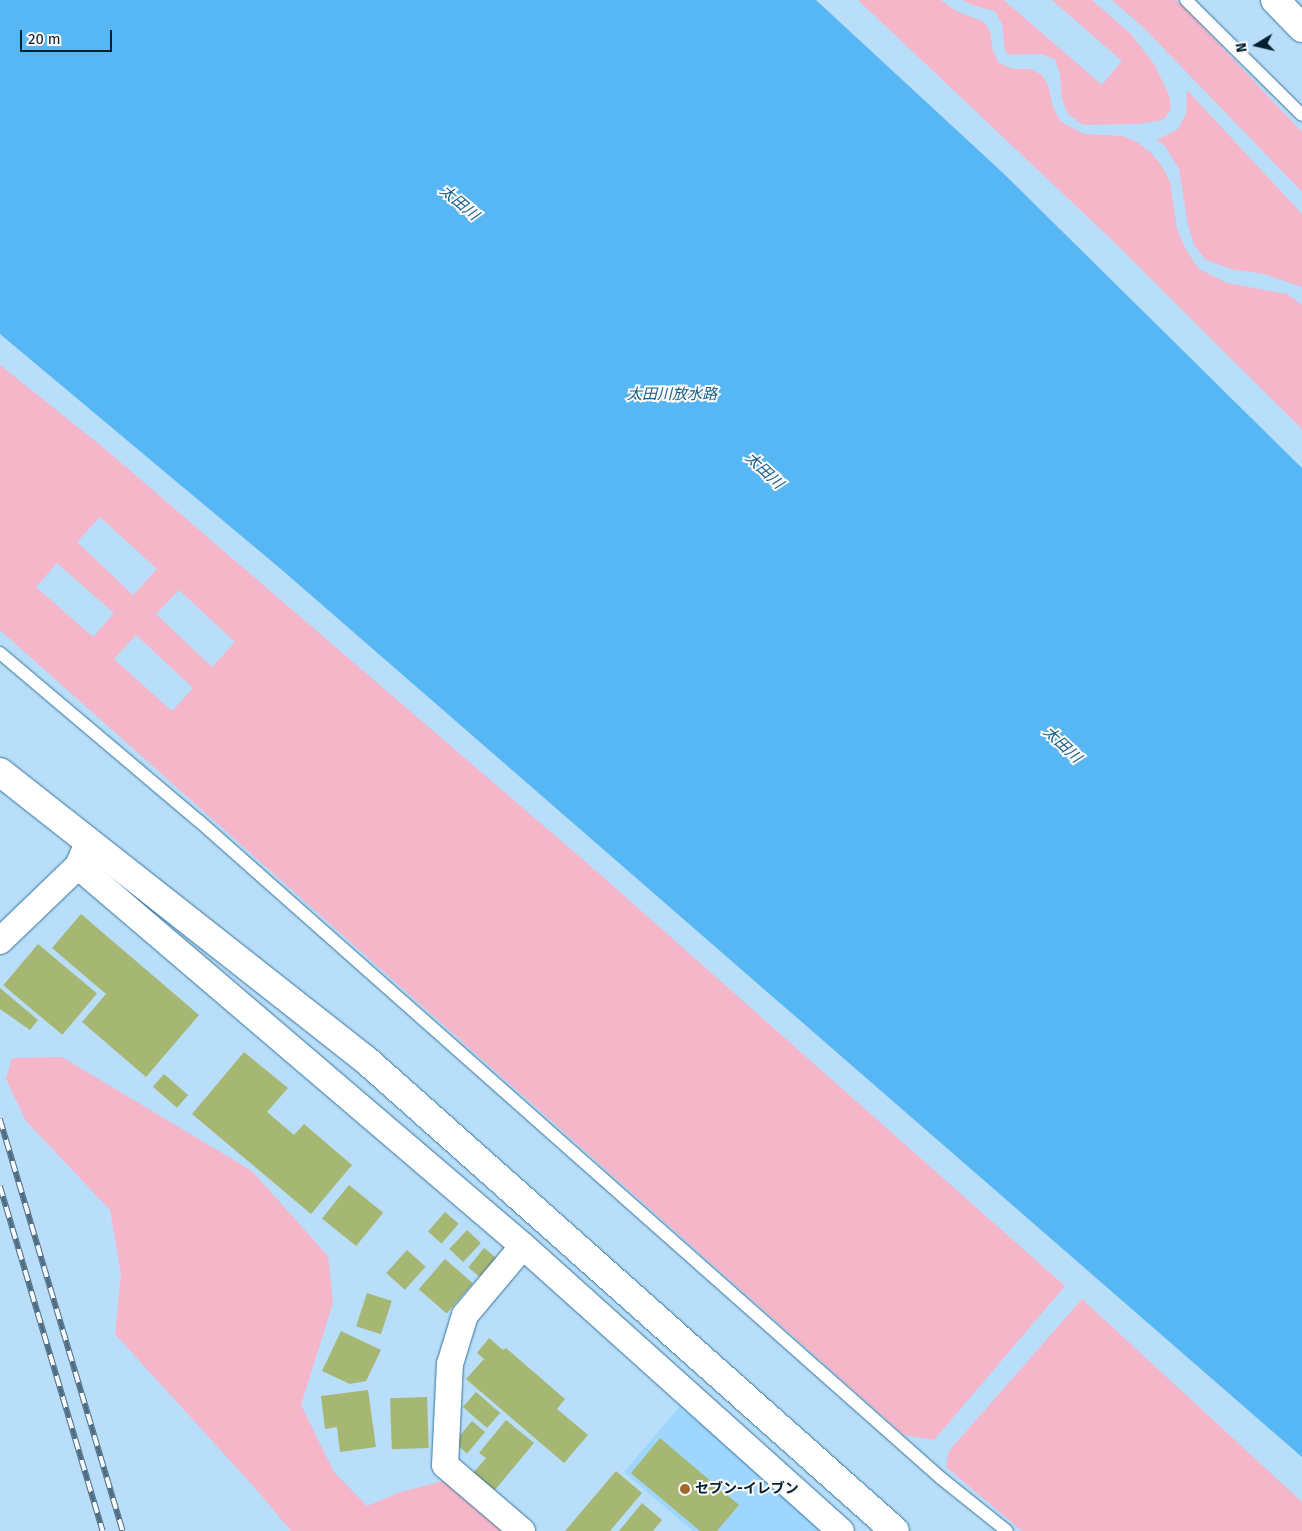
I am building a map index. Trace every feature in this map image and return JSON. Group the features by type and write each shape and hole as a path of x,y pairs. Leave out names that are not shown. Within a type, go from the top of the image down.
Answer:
{"street":[{"path":"1275,0 1302,28"},
{"path":"0,772 366,1060 896,1531"},
{"path":"0,941 78,866 89,841"},
{"path":"78,866 523,1246 841,1531 860,1499"},
{"path":"522,1531 445,1465 450,1364 466,1315 523,1246"}],"lane":[{"path":"1186,0 1302,115"},
{"path":"0,653 199,821 942,1479 1007,1531"}],"shaded area":[{"path":"858,0 941,0 956,11 984,22 990,32 993,51 999,63 1013,69 1030,69 1042,75 1048,85 1053,107 1061,122 1084,134 1123,136 1137,142 1151,153 1162,166 1170,182 1177,229 1186,250 1199,269 1227,283 1287,294 1302,305 1302,429 1111,239"},
{"path":"962,0 1004,0 1102,85 1122,61 1052,0 1092,0 1131,34 1154,64 1169,95 1171,109 1163,120 1139,124 1083,125 1068,114 1062,99 1060,74 1055,59 1041,54 1011,55 1005,51 1002,24 995,11 975,6"},
{"path":"1112,0 1176,0 1188,11 1302,132 1302,192 1144,28"},
{"path":"1187,90 1302,214 1302,287 1264,274 1231,269 1206,260 1194,245 1188,225 1179,169 1165,146 1157,140 1178,129 1186,114"},
{"path":"0,365 104,448 595,870 1065,1286 934,1440 904,1435 0,630","holes":["100,517 157,569 133,595 77,542","57,563 114,613 93,637 36,587","179,590 235,642 212,667 156,614","136,635 193,688 172,711 114,659"]},
{"path":"62,1057 252,1171 328,1256 333,1303 301,1405 334,1472 367,1506 401,1492 443,1481 505,1531 291,1531 255,1488 115,1334 121,1274 110,1210 26,1121 6,1079 12,1058"},
{"path":"1082,1299 1302,1502 1302,1531 1022,1531 946,1467 949,1451"},
{"path":"680,1406 822,1531 693,1531 624,1472"}],"water":[{"name":"太田川放水路","path":"0,0 816,0 1003,173 1302,468 1302,1457 282,570 0,334"}],"building":[{"path":"81,914 199,1015 146,1077 82,1022 106,994 52,948"},
{"path":"38,944 97,993 62,1035 3,985"},
{"path":"0,988 38,1020 30,1030 0,1009"},
{"path":"244,1052 288,1088 267,1112 294,1135 304,1124 352,1165 311,1214 192,1114"},
{"path":"164,1074 188,1095 177,1108 153,1087"},
{"path":"349,1185 383,1213 356,1246 322,1218"},
{"path":"445,1212 459,1224 442,1243 428,1232"},
{"path":"467,1230 481,1243 463,1262 449,1249"},
{"path":"484,1248 499,1260 483,1279 468,1267"},
{"path":"407,1250 426,1267 405,1290 386,1273"},
{"path":"445,1259 473,1283 447,1313 419,1289"},
{"path":"367,1293 392,1301 381,1334 356,1326"},
{"path":"341,1331 381,1350 366,1381 350,1384 322,1371"},
{"path":"489,1338 503,1350 506,1348 565,1399 557,1409 588,1435 564,1463 466,1379 484,1359 477,1353"},
{"path":"368,1390 376,1447 340,1452 337,1427 325,1429 321,1396"},
{"path":"476,1392 500,1413 487,1428 463,1407"},
{"path":"427,1397 429,1448 392,1449 390,1398"},
{"path":"506,1420 534,1443 494,1491 473,1473 486,1458 479,1453"},
{"path":"472,1421 485,1432 467,1453 454,1442"},
{"name":"セブン-イレブン","path":"660,1438 739,1505 717,1531 700,1531 631,1473"},
{"path":"616,1471 642,1493 610,1531 565,1531"},
{"path":"642,1503 662,1520 653,1531 619,1531"}],"railway":[{"path":"0,1119 123,1531"},
{"path":"0,1186 103,1531"}],"place":[{"name":"セブン-イレブン","path":"685,1489"}],"water label":[{"name":"太田川","path":"459,203"},
{"name":"太田川","path":"764,471"},
{"name":"太田川","path":"1062,745"}]}
